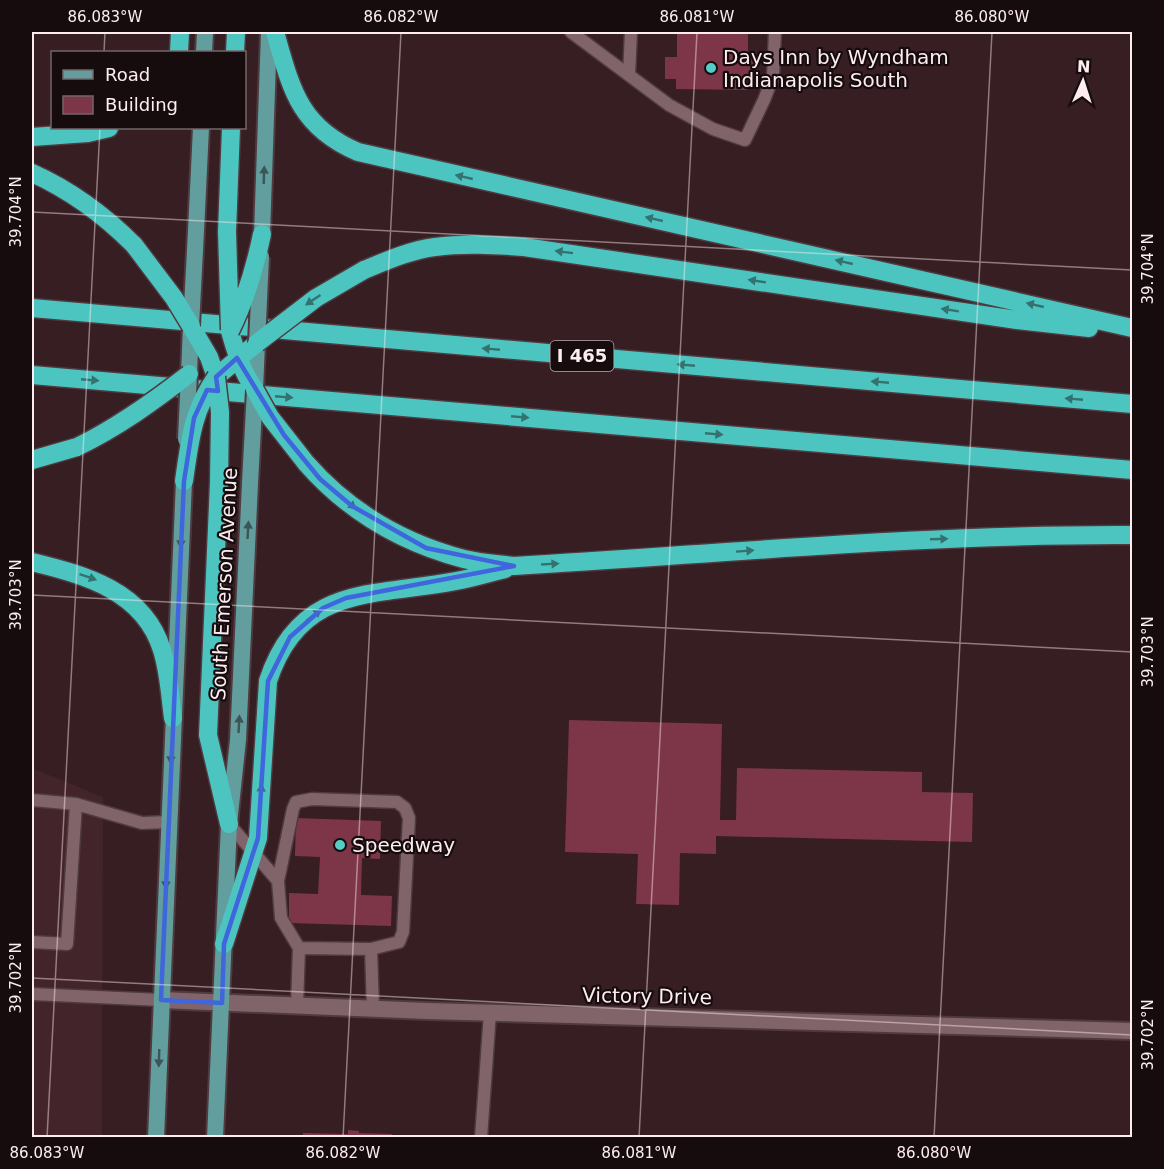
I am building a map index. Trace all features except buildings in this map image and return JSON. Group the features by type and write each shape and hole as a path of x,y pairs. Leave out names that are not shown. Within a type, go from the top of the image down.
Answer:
{"highway":[{"path":"178,51 180,32"},
{"path":"235,51 236,32"},
{"path":"275,32 289,83 302,107 323,133 340,145 358,152 1132,328"},
{"path":"32,137 88,133 105,129"},
{"path":"231,129 226,232 230,331 237,358 245,376 270,417 320,479 352,506 387,530 426,548 467,560 514,566"},
{"path":"32,173 80,200 117,228 134,245 162,281 191,326 209,357 216,377 220,412 219,482 208,735 230,824"},
{"path":"32,460 77,447 108,433 209,357 230,331 241,309 252,278 262,234"},
{"path":"184,481 194,418 203,395 216,377 237,358 316,298 364,270 391,259 433,247 475,244 524,247 1017,320 1132,334"},
{"name":"I 465","path":"32,308 1132,404"},
{"path":"32,375 1132,470"},
{"path":"224,944 258,838 268,681 276,657 290,637 323,608 346,598 456,581 514,566 888,540 1065,535 1132,536"},
{"path":"32,562 97,580 125,597 143,614 156,633 162,649 173,718"}],"main road":[{"path":"204,51 205,32"},
{"name":"South Emerson Avenue","path":"214,1137 230,824 238,740 262,234 269,32"},
{"path":"156,1137 168,822 201,129"}],"street":[{"name":"Victory Drive","path":"161,1000 490,1013 1132,1031"}],"lane":[{"path":"571,32 669,105 713,129 745,140 773,76 775,32"},
{"path":"629,74 631,32"},
{"path":"297,1006 299,948 281,918 278,881 296,801 312,799 397,802 405,808 409,818 403,932 399,942 371,949 299,948"},
{"path":"32,800 76,804 142,822 168,822"},
{"path":"32,942 67,944 76,804"},
{"path":"230,824 278,881"},
{"path":"371,949 373,1009"},
{"path":"32,994 161,1000"},
{"path":"481,1137 490,1013"}],"highlighted area":[{"path":"237,358 284,435 320,479 352,506 426,548 514,566 346,598 323,608 290,637 268,681 258,838 224,944 222,1003 161,1000 184,481 194,418 207,390 218,391 216,377"}],"shaded area":[{"path":"32,768 103,797 102,1137 32,1137"}],"place":[{"name":"Days Inn by Wyndham Indianapolis South","path":"711,68"},
{"name":"Speedway","path":"340,845"}]}
